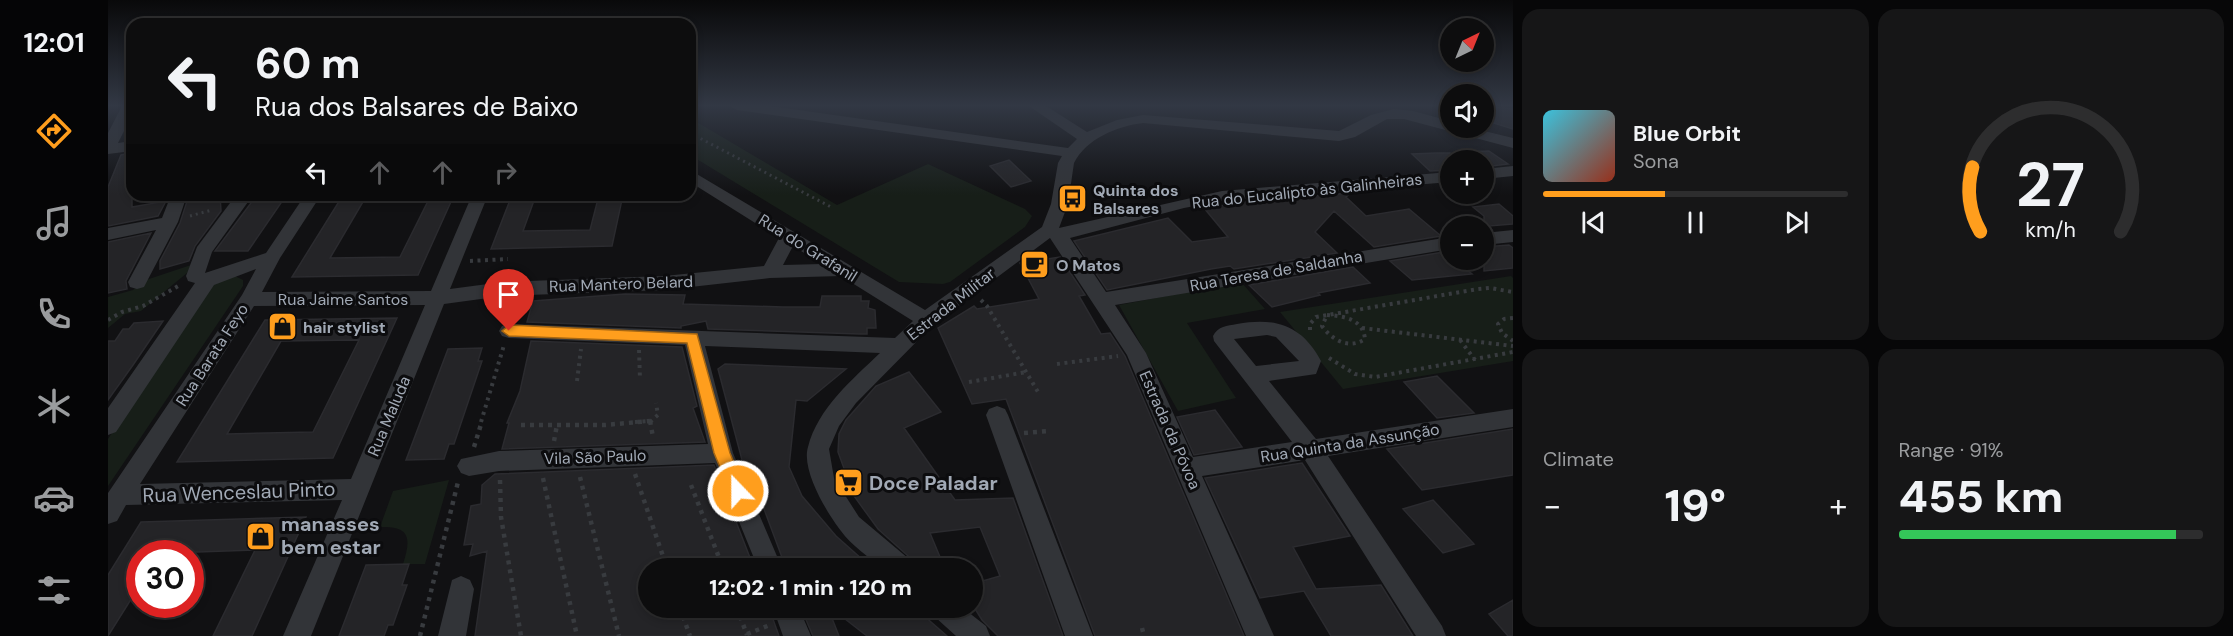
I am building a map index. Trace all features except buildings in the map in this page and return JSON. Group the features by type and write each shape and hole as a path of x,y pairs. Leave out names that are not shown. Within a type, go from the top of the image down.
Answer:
{"street":[{"path":"948,136 1071,153"},
{"path":"1083,136 1088,139"},
{"path":"1054,232 1066,165 1071,153 1094,136"},
{"path":"1494,138 1513,143"},
{"path":"108,148 126,146"},
{"path":"1494,173 1513,171"},
{"name":"Rua do Eucalipto às Galinheiras","path":"1054,232 1222,196 1440,178"},
{"name":"Rua do Grafanil","path":"696,179 926,320"},
{"path":"137,282 169,222 177,201"},
{"path":"108,426 201,278 203,250 240,201"},
{"name":"Rua Barata Feyo","path":"114,504 249,299 272,256 309,201"},
{"name":"Rua Maluda","path":"297,636 477,201"},
{"path":"108,234 169,222"},
{"name":"Estrada Militar","path":"888,558 850,525 823,480 818,449 830,421 848,397 926,320 1054,232"},
{"name":"Estrada da Póvoa","path":"1054,232 1136,353 1260,636"},
{"path":"770,272 789,236"},
{"path":"1494,238 1513,236"},
{"name":"Rua Teresa de Saldanha","path":"1102,300 1440,245"},
{"path":"201,278 272,256"},
{"name":"Rua Mantero Belard","path":"437,298 503,289 664,283 770,272 844,270"},
{"name":"Rua Jaime Santos","path":"249,299 437,298"},
{"path":"509,331 639,334 900,346"},
{"path":"693,338 722,453 766,558"},
{"path":"1253,375 1311,449 1432,636"},
{"path":"997,415 1078,636"},
{"name":"Rua Quinta da Assunção","path":"1188,468 1513,418"},
{"name":"Vila São Paulo","path":"465,468 499,461 722,453"},
{"name":"Rua Wenceslau Pinto","path":"114,504 358,489"},
{"path":"452,636 461,589"},
{"path":"790,618 797,636"},
{"path":"955,618 976,636"}],"path":[{"path":"696,137 833,208"},
{"path":"169,222 236,201"},
{"path":"452,261 508,259"},
{"path":"108,320 201,278"},
{"path":"970,288 987,306 1038,392"},
{"path":"1310,334 1310,324 1316,317 1478,289 1490,288 1513,292"},
{"path":"1327,315 1347,318 1362,328 1366,335 1362,343 1343,343 1324,331 1322,322 1327,315"},
{"path":"1513,318 1504,319 1498,324 1502,333 1513,341"},
{"path":"1362,328 1513,346"},
{"path":"420,636 465,468 509,331"},
{"path":"577,381 583,334"},
{"path":"639,334 640,380"},
{"path":"1460,340 1475,360"},
{"path":"1326,355 1355,374 1375,377 1513,352"},
{"path":"1057,364 1136,353"},
{"path":"969,382 1027,372"},
{"path":"656,403 658,415 650,421 657,455"},
{"name":"Vila São Paulo","path":"521,425 605,425 650,421"},
{"path":"629,456 664,558"},
{"path":"575,458 619,636"},
{"path":"540,460 577,636"},
{"path":"499,461 501,517 521,636"},
{"path":"691,485 719,558"},
{"path":"684,618 690,636"},
{"path":"741,618 748,636"},
{"path":"1142,628 1144,636"}],"shaded area":[{"path":"696,136 720,136 837,205 928,164 1025,209 1032,216 1025,227 950,282 943,284 899,282 696,159"},
{"path":"191,265 187,273 141,311 125,314 108,328 108,297 133,290 146,280"},
{"path":"233,275 243,280 243,286 108,486 108,439 207,288"},
{"path":"1511,276 1513,278 1513,361 1343,389 1280,312"},
{"path":"1241,282 1265,309 1187,323 1236,398 1178,411 1119,305"},
{"path":"449,480 425,564 403,564 407,548 406,536 398,529 380,527 393,491"}],"place":[{"name":"Quinta dos Balsares","path":"1072,199"},
{"name":"O Matos","path":"1035,265"},
{"name":"hair stylist","path":"282,327"},
{"name":"Doce Paladar","path":"848,483"},
{"name":"manasses bem estar","path":"260,536"}],"route":[{"path":"509,331 639,334 693,338 722,453 738,491"}]}
